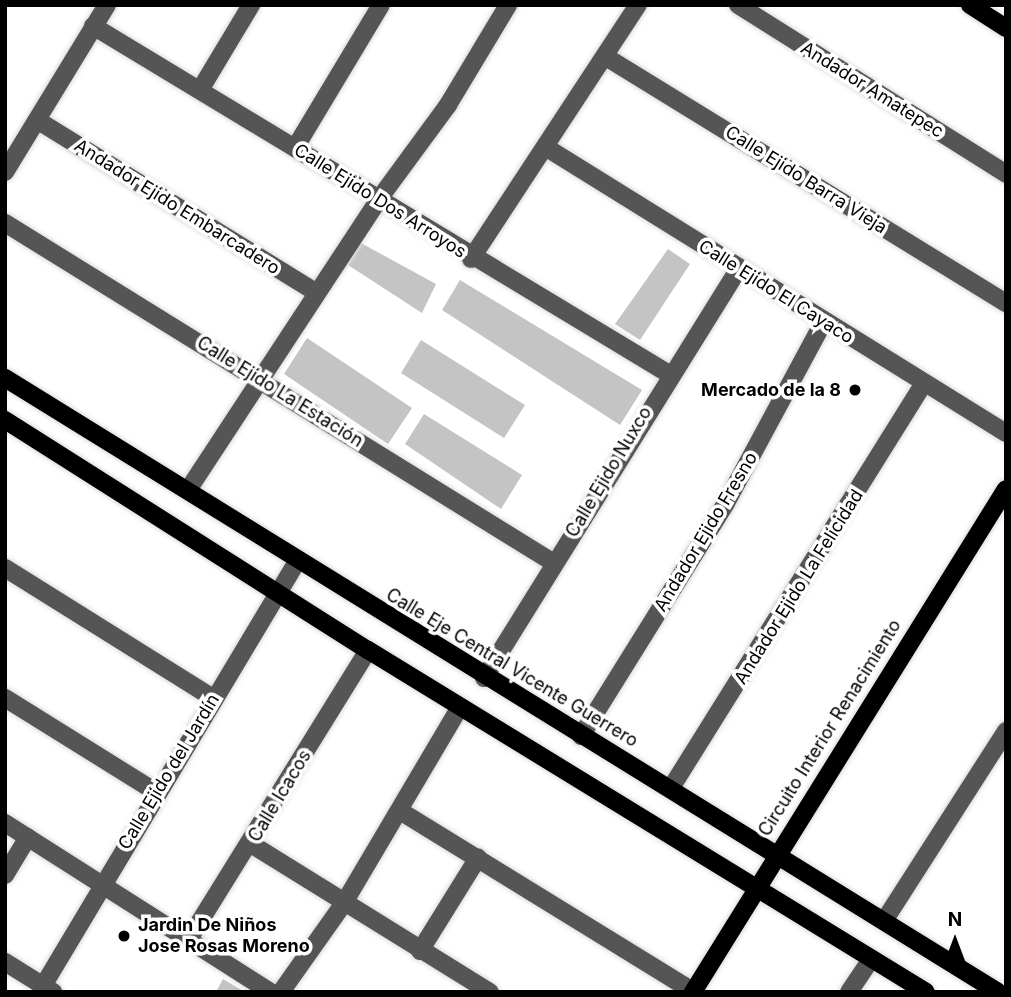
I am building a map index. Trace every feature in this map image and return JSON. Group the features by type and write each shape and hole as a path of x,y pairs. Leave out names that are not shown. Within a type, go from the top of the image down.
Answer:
{"main road":[{"path":"970,5 1006,28"},
{"name":"Calle Eje Central Vicente Guerrero","path":"5,378 188,490 484,678 671,788 998,992"},
{"path":"5,420 368,650 926,992"},
{"name":"Circuito Interior Renacimiento","path":"693,991 755,887 1006,489"}],"street":[{"path":"5,172 107,5"},
{"path":"200,90 251,5"},
{"path":"295,148 381,5"},
{"path":"188,490 379,199 449,105 508,5"},
{"path":"471,259 547,148 638,5"},
{"name":"Andador Amatepec","path":"738,5 1006,174"},
{"name":"Calle Ejido Dos Arroyos","path":"93,26 379,199 471,259 668,374"},
{"name":"Calle Ejido Barra Vieja","path":"606,57 1006,303"},
{"name":"Andador Ejido Embarcadero","path":"37,120 317,293"},
{"name":"Calle Ejido El Cayaco","path":"547,148 823,323 1006,433"},
{"name":"Calle Ejido La Estación","path":"5,223 261,379 554,563"},
{"name":"Calle Ejido Nuxco","path":"484,678 668,374 738,269"},
{"name":"Andador Ejido Fresno","path":"582,736 726,503 823,323"},
{"name":"Andador Ejido La Felicidad","path":"671,788 923,384"},
{"name":"Calle Ejido del Jardín","path":"48,989 103,882 298,560"},
{"path":"5,568 213,698"},
{"name":"Calle Icacos","path":"188,939 251,844 368,650"},
{"path":"5,698 156,792"},
{"path":"281,992 344,903 460,706"},
{"path":"884,921 1006,731"},
{"path":"400,811 693,991"},
{"path":"5,823 103,882 271,992"},
{"path":"5,874 28,837"},
{"path":"251,844 490,992"},
{"path":"420,951 478,858"},
{"path":"849,992 871,959"},
{"path":"5,962 48,989"}],"building":[{"path":"361,243 436,284 422,313 348,265"},
{"path":"668,249 690,264 640,340 615,324"},
{"path":"460,280 642,390 620,425 442,310"},
{"path":"307,338 412,408 388,444 284,374"},
{"path":"421,340 525,405 504,438 401,373"},
{"path":"424,414 522,475 501,509 405,444"},
{"path":"223,979 245,992 216,992"}],"place":[{"name":"Mercado de la 8","path":"855,390"},
{"name":"Jardin De Niños Jose Rosas Moreno","path":"124,936"}]}
